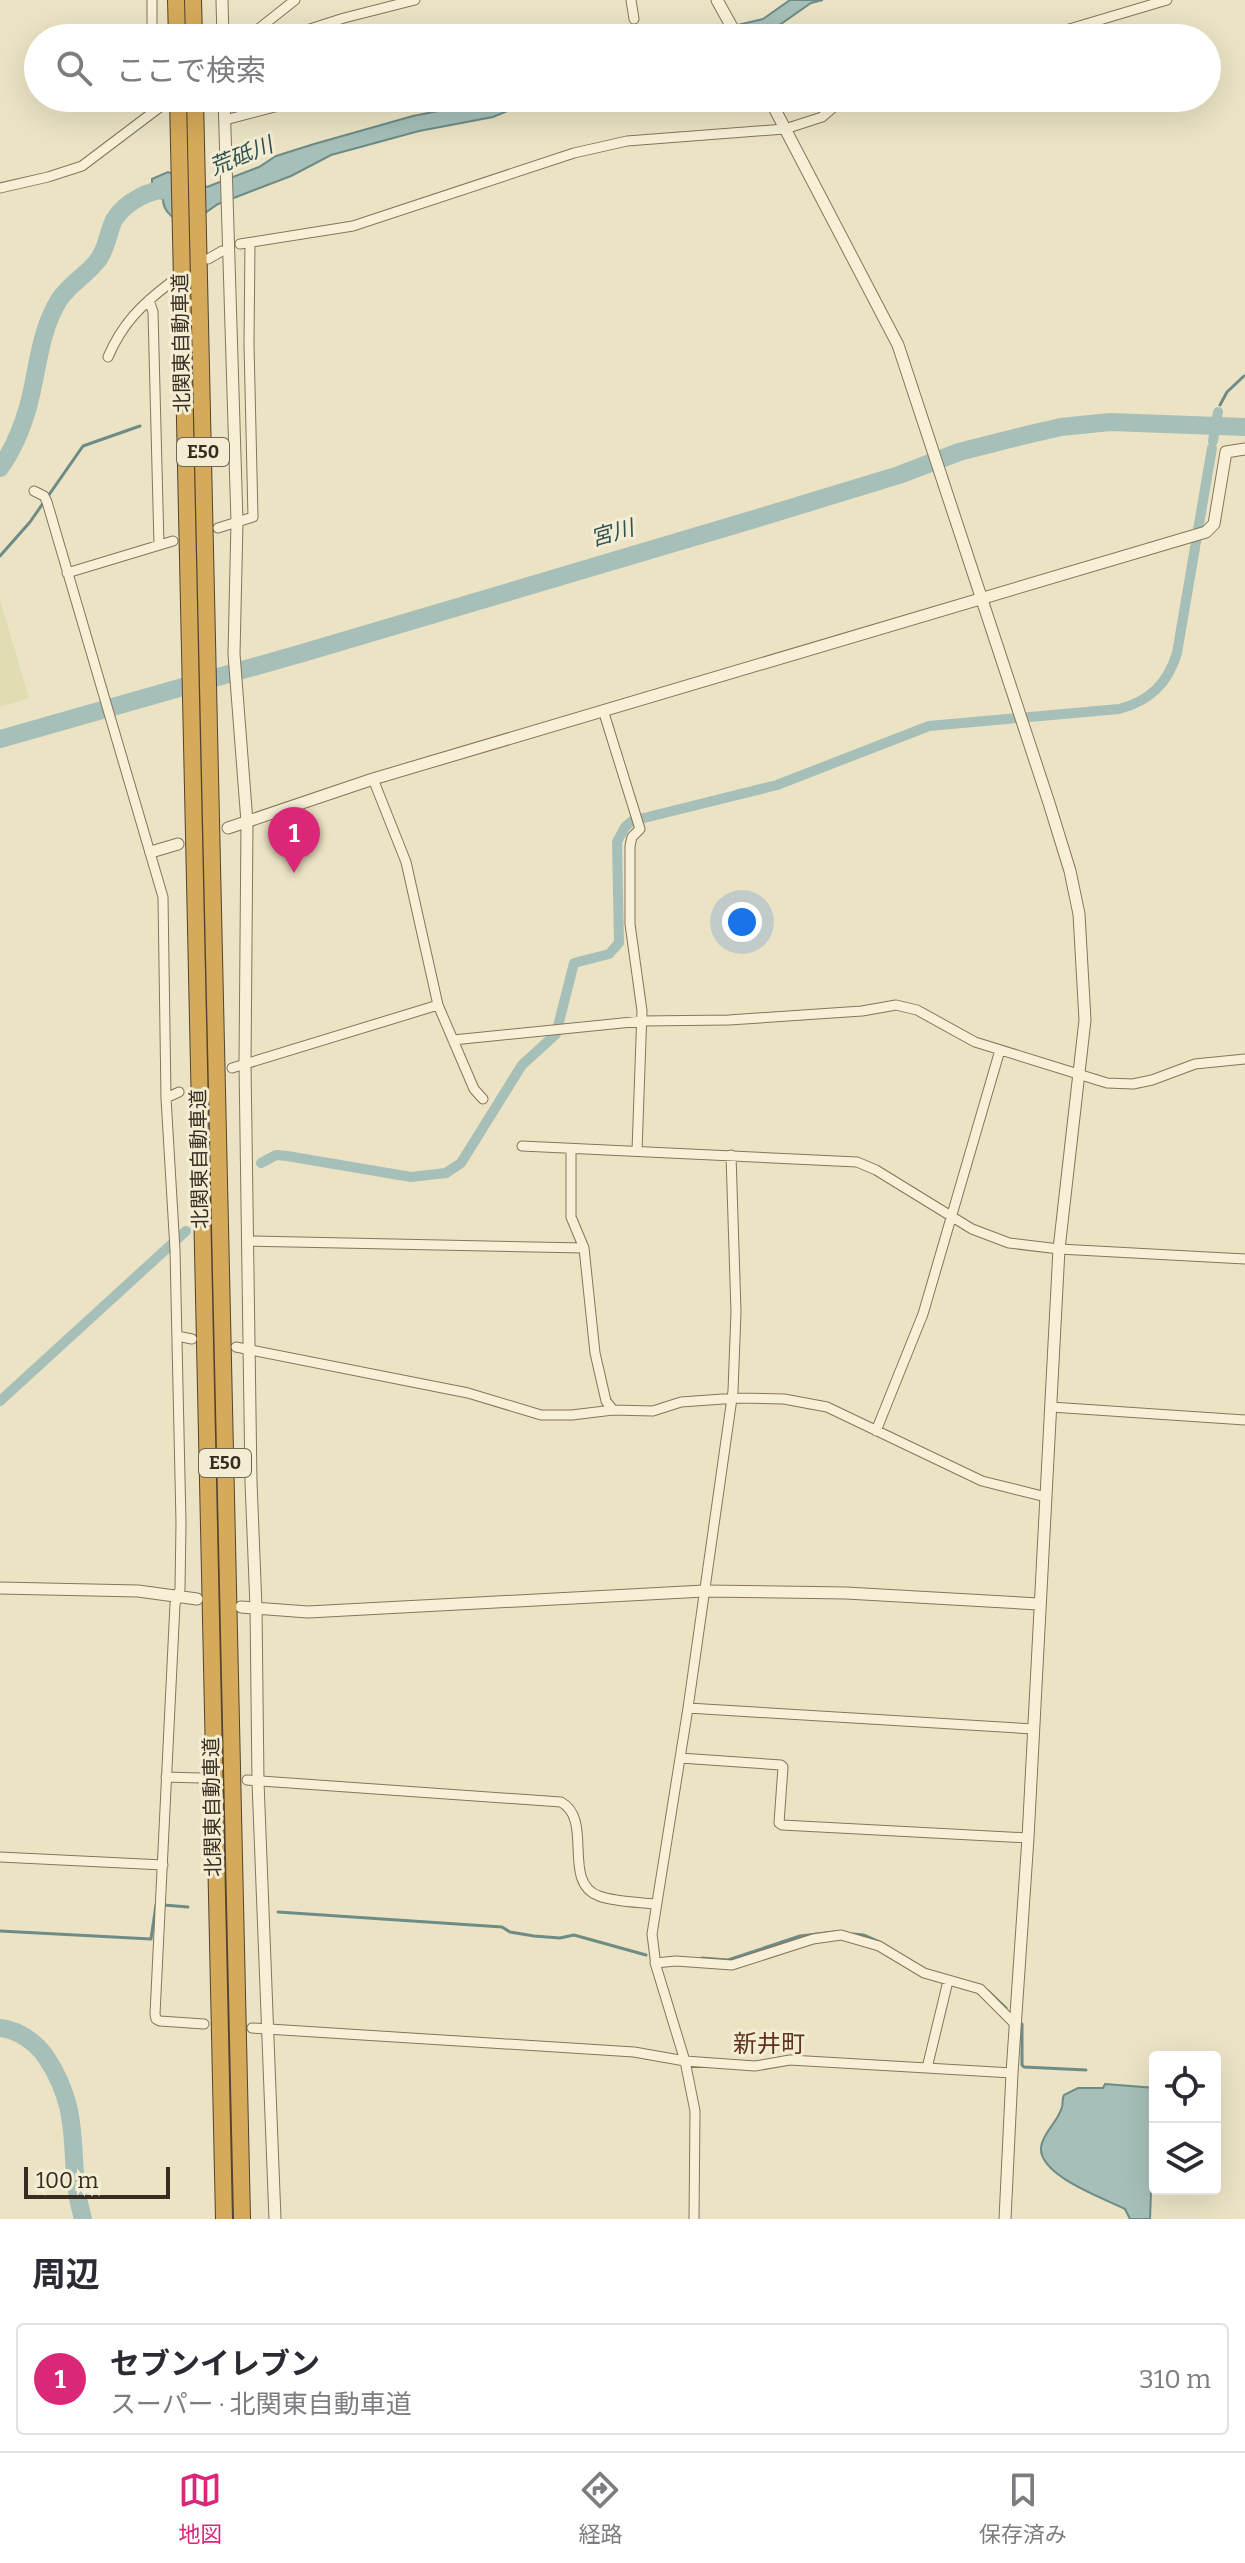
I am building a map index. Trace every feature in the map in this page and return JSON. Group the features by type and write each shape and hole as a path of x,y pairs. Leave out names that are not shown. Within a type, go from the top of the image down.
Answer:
{"highway":[{"path":"176,0 177,24"},
{"path":"193,0 194,24"},
{"name":"北関東自動車道","path":"175,112 179,139 190,660 200,708 242,2219"},
{"name":"北関東自動車道","path":"195,112 203,254 208,656 200,708 224,2219"}],"street":[{"path":"152,0 152,24"},
{"path":"222,0 223,24"},
{"path":"265,24 295,0"},
{"path":"325,24 415,0"},
{"path":"631,0 634,19"},
{"path":"717,0 730,24"},
{"path":"1086,24 1167,0"},
{"path":"0,188 82,166 152,112"},
{"path":"225,112 237,522 235,686 247,822 245,1064 251,1482 256,1607 252,1781 269,2029 275,2219"},
{"path":"225,125 263,112"},
{"path":"776,112 891,328 1021,717 1070,871 1079,914 1085,1020 1059,1249 1005,2219"},
{"path":"218,528 253,517 245,243 353,226 610,143 785,129 822,117 828,112"},
{"path":"203,254 222,251"},
{"path":"108,357 122,329 170,283"},
{"path":"149,300 153,312 159,545"},
{"path":"228,828 373,779 1206,532 1214,524 1226,452 1245,449"},
{"path":"34,491 46,499 163,897 166,1098 175,1250 181,1523 155,2017 160,2021 204,2024"},
{"path":"67,573 173,541"},
{"path":"603,710 640,829 634,834 630,846 630,924 642,1021 637,1151"},
{"path":"373,779 406,862 438,1005 474,1089 483,1099"},
{"path":"151,852 178,844"},
{"path":"232,1068 438,1005"},
{"path":"453,1040 642,1021 729,1020 862,1011 896,1005 917,1010 967,1038 1107,1083 1133,1084 1195,1064 1245,1059"},
{"path":"876,1431 923,1314 1000,1050"},
{"path":"166,1098 179,1092"},
{"path":"522,1146 857,1162 876,1170 972,1229 1009,1243 1059,1249 1245,1259"},
{"path":"571,1149 571,1217 584,1248 595,1353 606,1401 613,1410"},
{"path":"694,2219 695,2111 685,2061 655,1963 652,1934 688,1708 736,1355 731,1155"},
{"path":"248,1241 584,1248"},
{"path":"177,1336 192,1339"},
{"path":"236,1347 468,1393 541,1415 613,1410 653,1411 681,1402 762,1398 816,1404 982,1481 1046,1497"},
{"path":"1051,1407 1245,1420"},
{"path":"0,1588 138,1591 197,1599"},
{"path":"241,1607 308,1612 704,1591 846,1593 1039,1604"},
{"path":"688,1708 1033,1729"},
{"path":"680,1758 781,1765 779,1823 782,1825 1028,1838"},
{"path":"166,1777 200,1778"},
{"path":"252,1781 561,1802 575,1820 581,1873 591,1891 616,1899 655,1904"},
{"path":"0,1857 163,1865"},
{"path":"655,1963 676,1961 732,1965 813,1939 841,1935 879,1946 924,1973 980,1989 1015,2024"},
{"path":"927,2068 948,1981"},
{"path":"252,2028 634,2052 685,2061 755,2066 790,2060 1012,2073"}],"shaded area":[{"path":"0,600 29,698 0,707"}],"water":[{"path":"790,0 823,0 811,3 781,24 742,24 763,19"},
{"path":"433,112 505,112 331,155 291,176 218,204 188,225 171,215 163,199 152,195 152,179 168,172 207,187 259,167 276,156"},
{"path":"1105,2084 1149,2088 1150,2219 1130,2219 1125,2209 1061,2177 1043,2158 1042,2142 1060,2112 1064,2095 1078,2088 1103,2088"}],"waterway":[{"name":"荒砥川","path":"0,468 23,423 43,338 59,300 98,260 114,220 125,207 148,193 172,192"},
{"path":"1220,405 1227,392 1244,376"},
{"name":"宮川","path":"1213,441 1218,412"},
{"name":"宮川","path":"0,739 306,652 899,475 959,452 1026,435 1061,427 1110,422 1245,427"},
{"path":"0,556 30,522 83,446 140,426"},
{"path":"261,1163 276,1155 287,1156 411,1177 446,1173 461,1163 522,1065 556,1034 574,963 609,954 619,943 617,842 632,821 777,785 929,726 1119,709 1149,696 1163,682 1177,653 1212,448"},
{"path":"0,1401 186,1231"},
{"path":"0,1931 151,1939 156,1905"},
{"path":"164,1905 188,1907"},
{"path":"278,1912 502,1927 510,1932 534,1936 560,1938 574,1935 646,1955"},
{"path":"702,1958 728,1960 800,1936 834,1932"},
{"path":"853,1934 880,1942"},
{"path":"988,1991 1006,2008"},
{"path":"1022,2024 1024,2067 1086,2070"},
{"path":"0,2028 20,2034 32,2042 46,2057 58,2079 71,2119 75,2177 83,2219"}],"place":[{"name":"セブンイレブン","path":"294,873"}],"district":[{"name":"新井町","path":"769,2044"}]}
